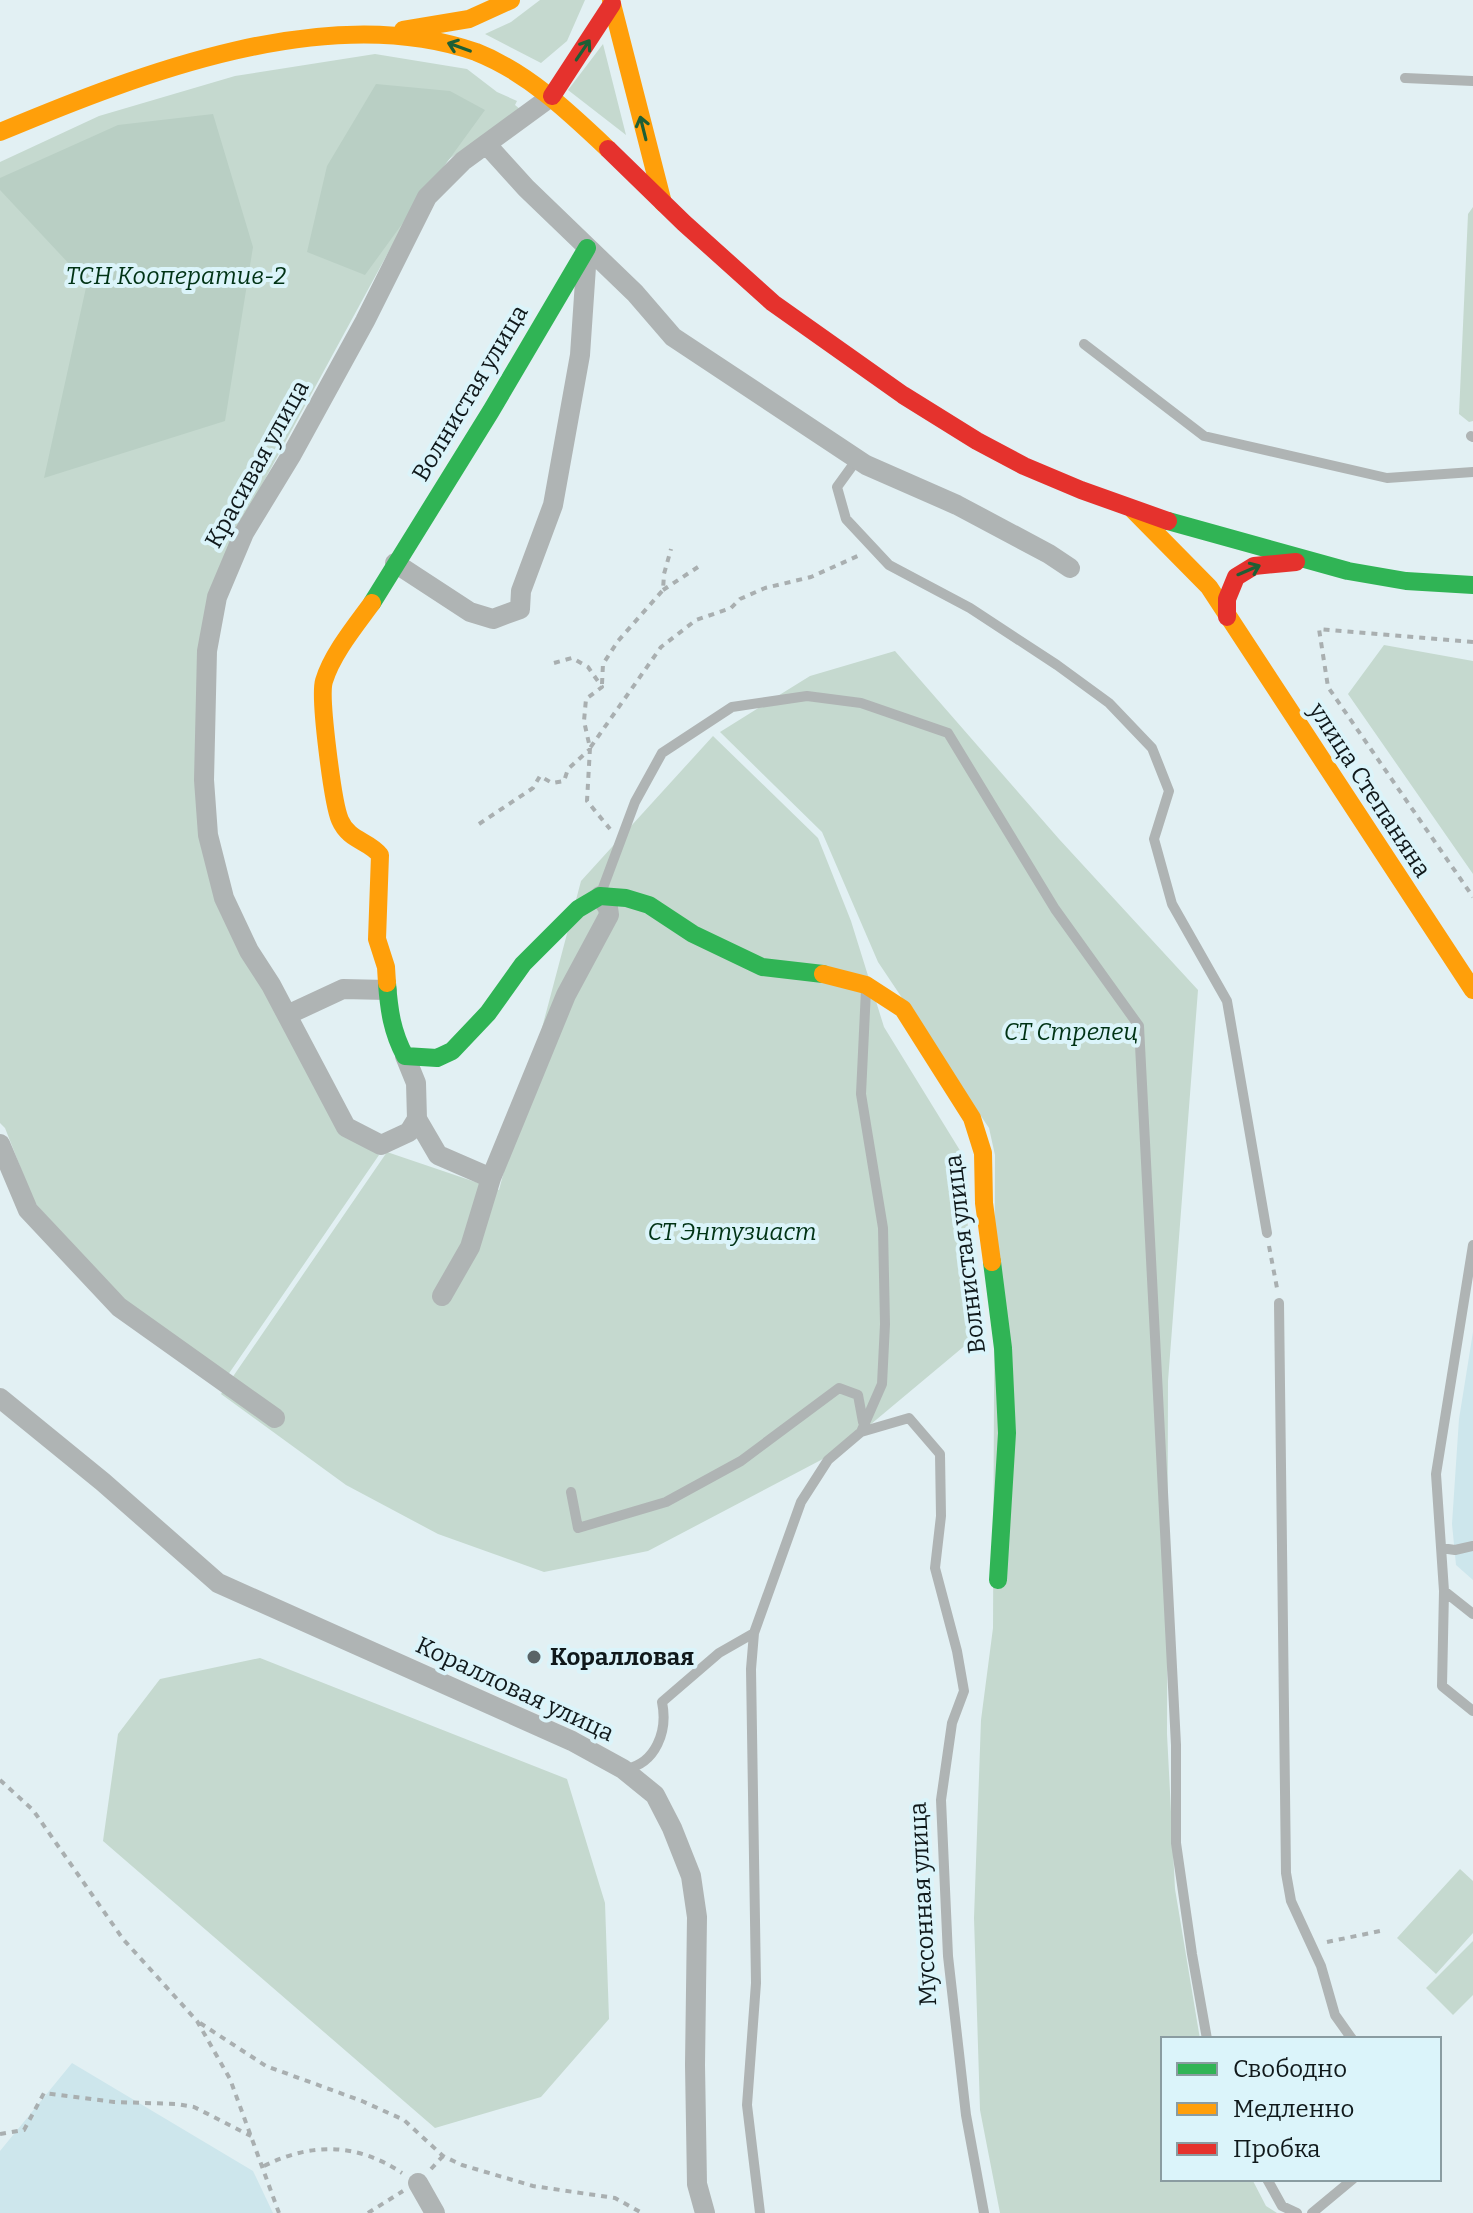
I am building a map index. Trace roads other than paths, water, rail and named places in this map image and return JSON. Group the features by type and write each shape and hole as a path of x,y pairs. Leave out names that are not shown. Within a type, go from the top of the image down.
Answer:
{"main road":[{"path":"0,132 73,100 229,52 328,32 391,32 469,19 511,0"},
{"path":"552,96 611,2"},
{"path":"611,2 663,203"},
{"path":"391,32 447,42 487,57 552,96 765,296 936,417 999,453 1133,510 1307,561 1368,576 1473,585"},
{"path":"0,147 82,109 225,64 334,42 420,50 552,96"},
{"name":"Волнистая улица","path":"405,1056 395,1038 386,967 377,939 380,855 373,846 356,841 340,821 323,720 323,682 347,637 374,600 491,411 587,248"},
{"name":"улица Степаняна","path":"1133,510 1209,587 1473,990"},
{"name":"улица Степаняна","path":"1206,532 1201,555 1209,587"},
{"path":"1227,617 1225,594 1236,575 1254,565 1307,561"},
{"path":"405,1056 437,1058 452,1051 488,1013 523,964 578,909 600,896"},
{"name":"Волнистая улица","path":"600,896 626,898 649,905 693,934 762,967 834,975 866,985 903,1009 972,1118 983,1153 984,1203 1004,1362 1007,1433 998,1580"}],"street":[{"name":"Красивая улица","path":"417,1119 409,1132 381,1145 346,1127 249,951 224,898 208,835 204,780 207,651 217,597 244,533 292,454 365,321 427,197 463,161 488,146 552,96"},
{"path":"488,146 526,188 635,293 673,337 866,465 957,505 1070,568"},
{"path":"395,563 470,612 493,619 520,609 524,582 553,505 580,355 587,248"},
{"path":"442,1296 470,1247 491,1178 566,995 609,915 600,896"},
{"path":"287,1015 343,989 387,990"},
{"name":"Волнистая улица","path":"405,1056 416,1083 417,1119 438,1155 491,1178"},
{"path":"0,1144 28,1210 119,1307 275,1418"},
{"name":"Коралловая улица","path":"0,1398 103,1482 218,1583 572,1741 623,1769 655,1795 691,1876 697,1917 697,2184 705,2213"},
{"path":"418,2183 435,2213"}],"lane":[{"path":"1405,78 1473,81"},
{"path":"1084,344 1204,436 1387,478 1473,472"},
{"path":"858,458 837,487 846,519 889,565 970,608 1057,665 1109,703 1152,748 1169,791 1154,839 1172,904 1227,1001 1267,1233"},
{"path":"600,896 635,802 662,753 732,707 807,696 861,703 948,733 1055,909 1139,1026 1176,1745 1176,1843 1207,2037"},
{"path":"760,2213 747,2105 756,1983 751,1669 754,1633 801,1502 828,1460 862,1428 882,1384 885,1324 883,1228 861,1094 866,985"},
{"path":"1473,1245 1436,1474 1444,1591 1442,1686 1473,1711"},
{"path":"1279,1303 1286,1873 1291,1901 1313,1946 1335,2015 1351,2037"},
{"path":"571,1492 578,1528 666,1502 741,1461 839,1388 858,1395 862,1428"},
{"name":"Муссонная улица","path":"862,1428 909,1418 940,1454 941,1516 935,1568 964,1691 952,1723 941,1800 948,1956 966,2115 984,2213"},
{"path":"1441,1548 1455,1550 1473,1546"},
{"path":"1444,1591 1473,1614"},
{"path":"623,1769 641,1766 652,1754 661,1737 662,1702 719,1653 754,1633"},
{"path":"1268,2181 1282,2206 1297,2213"},
{"path":"1312,2213 1351,2181"}],"place":[{"name":"Коралловая","path":"534,1657"}],"park label":[{"name":"ТСН Кооператив-2","path":"176,276"},
{"name":"СТ Стрелец","path":"1071,1032"},
{"name":"СТ Энтузиаст","path":"732,1232"}]}
